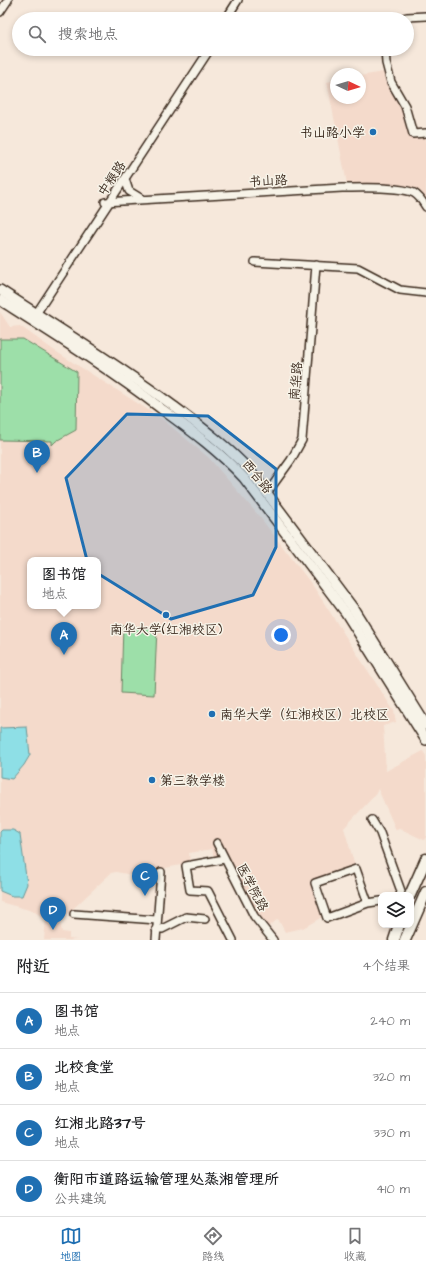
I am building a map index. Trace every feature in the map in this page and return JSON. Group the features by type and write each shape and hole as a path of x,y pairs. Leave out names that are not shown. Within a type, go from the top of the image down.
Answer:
{"highway":[{"path":"411,892 426,859"},
{"path":"405,940 426,892"},
{"path":"394,940 398,928"}],"main road":[{"name":"西合路","path":"0,290 32,316 122,379 229,461 244,478 346,613 426,740"},
{"name":"西合路","path":"0,300 32,316 154,392 202,427 236,456 251,472 354,608 426,725"}],"street":[{"path":"0,12 8,0"},
{"path":"230,12 238,0"},
{"path":"235,12 243,0"},
{"path":"414,17 426,16"},
{"name":"中粮路","path":"32,316 201,56"},
{"name":"中粮路","path":"107,202 125,179 205,56"},
{"path":"386,56 391,82 405,106 413,134 426,133"},
{"path":"125,179 129,191 135,197 144,200"},
{"name":"书山路","path":"107,202 342,188 379,188 412,192 420,198 426,207"},
{"path":"255,262 358,268 400,290 426,292"},
{"name":"南华路","path":"270,489 291,460 302,440 316,265"},
{"path":"372,820 380,833 401,892"},
{"name":"医学院路","path":"217,843 254,916 273,940"},
{"path":"224,859 186,866 190,890 208,891 233,940"},
{"path":"368,903 356,870 315,884 327,918 368,903 378,901"},
{"path":"156,940 161,872"},
{"path":"74,914 157,920"},
{"path":"156,929 162,929 186,917 205,919"}],"highlighted area":[{"path":"127,414 208,416 276,469 276,547 253,595 171,619 89,568 66,478"}],"shaded area":[{"name":"书山路小学","path":"383,72 388,86 404,112 411,137 419,138 426,136 426,201 419,190 385,185 347,184 331,104 366,104 366,75"},
{"name":"书山路小学","path":"330,81 330,97 327,82"},
{"name":"南华大学(红湘校区)","path":"0,312 10,327 20,326 55,351 161,418 209,458 259,516 313,586 394,711 396,722 383,726 386,771 423,751 426,756 426,837 424,840 403,830 402,828 396,830 378,789 375,795 344,828 355,866 310,881 322,917 303,928 285,932 278,919 267,928 256,914 226,856 214,858 212,849 189,853 190,863 132,875 116,872 111,873 60,921 62,932 69,933 69,939 78,940 44,940 46,919 33,911 0,902"}],"green space":[{"path":"0,339 23,339 77,372 76,430 56,441 52,445 52,441 0,440"},
{"path":"123,626 157,628 154,695 121,693"}],"water":[{"path":"27,727 30,755 12,779 0,777 0,728"},
{"path":"2,830 13,830 20,834 27,884 22,896 12,896 0,891 0,832"}],"place":[{"name":"书山路小学","path":"373,132"},
{"name":"北校食堂","path":"37,473"},
{"name":"南华大学(红湘校区)","path":"166,615"},
{"name":"图书馆","path":"64,655"},
{"name":"南华大学（红湘校区）北校区","path":"212,714"},
{"name":"第三教学楼","path":"152,780"},
{"name":"红湘北路37号","path":"145,896"},
{"name":"衡阳市道路运输管理处蒸湘管理所","path":"53,930"}]}
